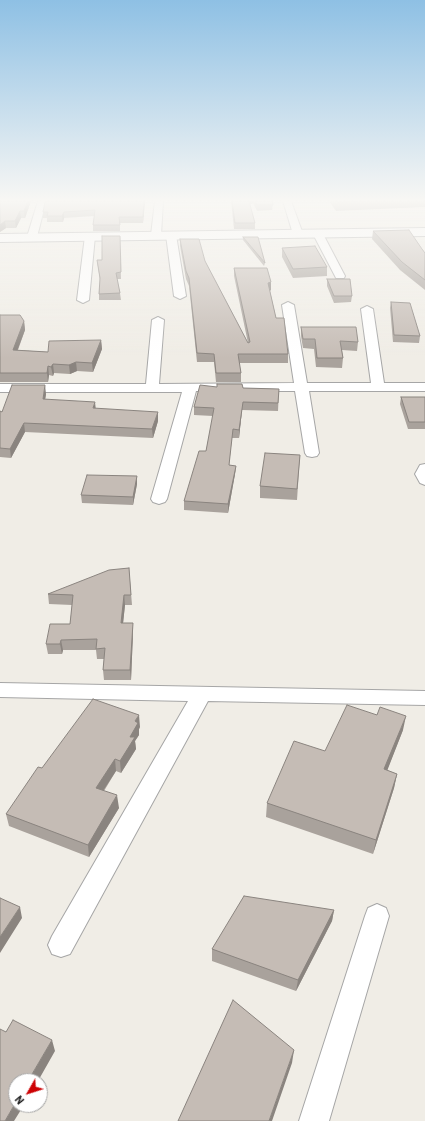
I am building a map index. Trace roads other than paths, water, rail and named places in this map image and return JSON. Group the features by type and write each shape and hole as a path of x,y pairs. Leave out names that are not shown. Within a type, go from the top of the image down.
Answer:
{"street":[{"path":"83,300 88,253"},
{"path":"174,253 180,296"},
{"path":"328,253 340,276"},
{"path":"288,305 312,453"},
{"path":"367,309 378,387"},
{"path":"152,388 158,320"},
{"path":"292,331 308,331"},
{"path":"354,332 370,332"},
{"path":"0,388 425,387"},
{"path":"159,500 190,388"},
{"path":"425,468 423,474 425,480"},
{"path":"0,690 425,698"},
{"path":"61,945 202,694"},
{"path":"314,1121 377,916"}]}
